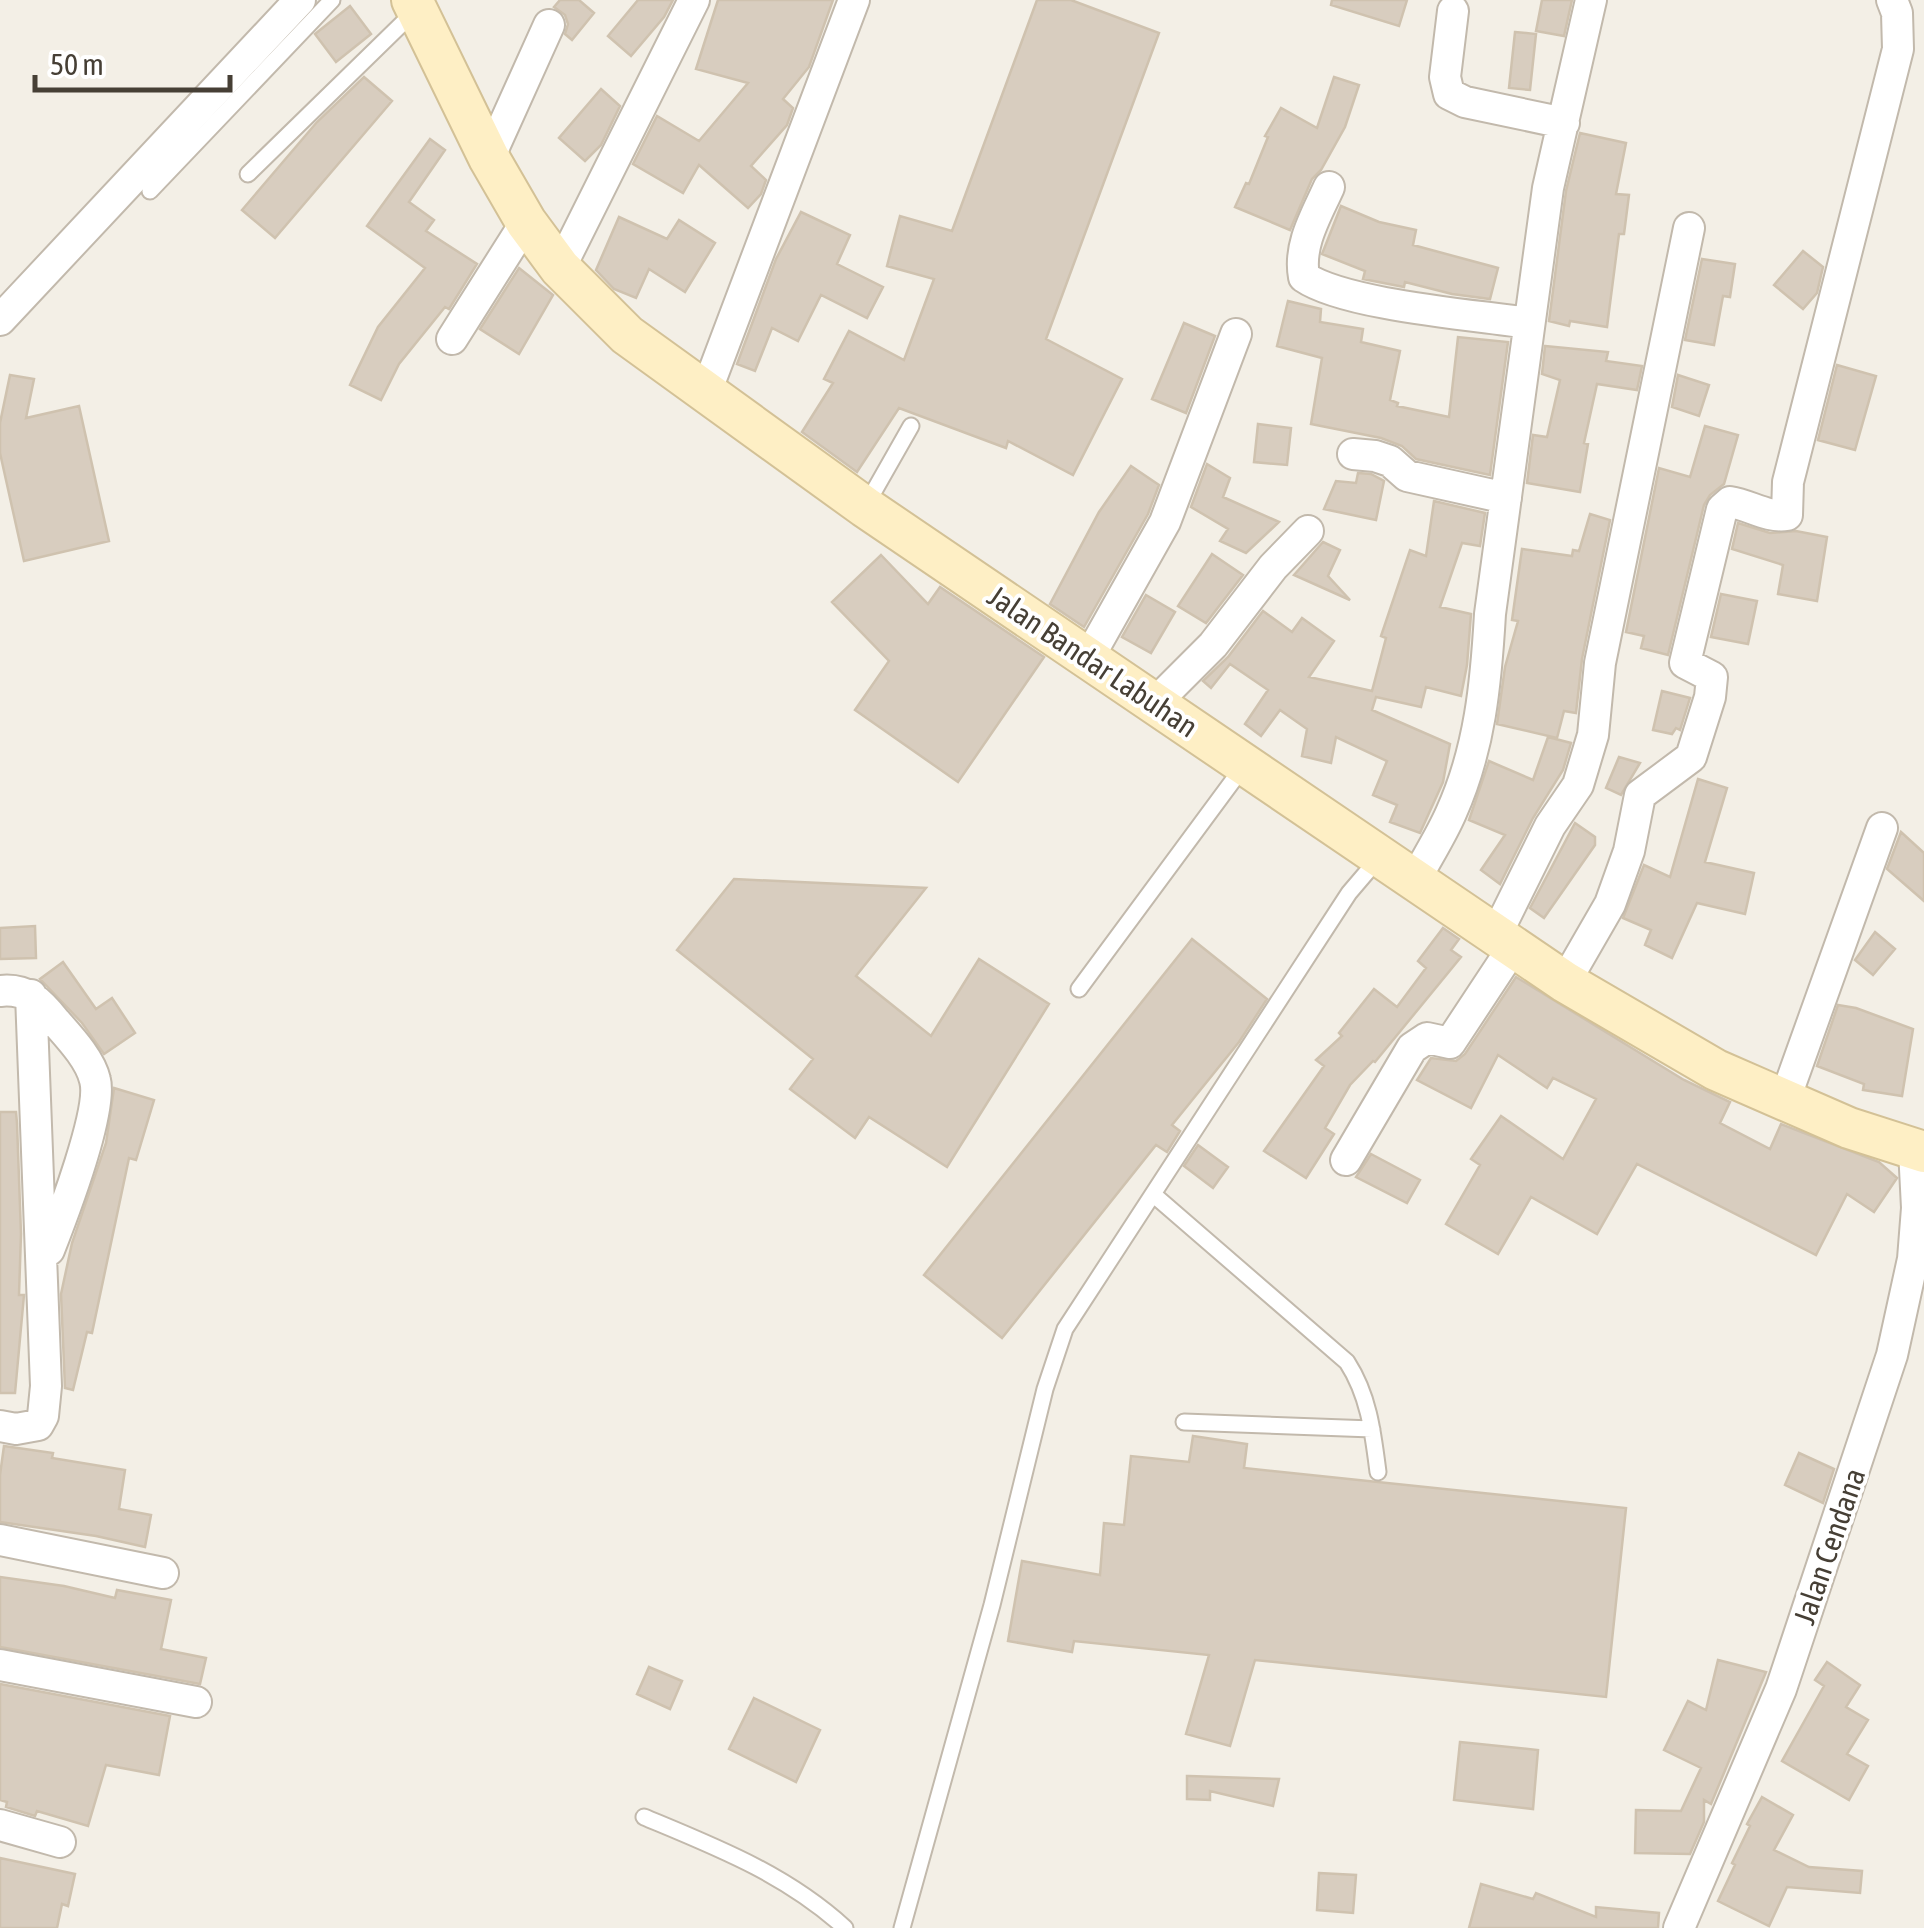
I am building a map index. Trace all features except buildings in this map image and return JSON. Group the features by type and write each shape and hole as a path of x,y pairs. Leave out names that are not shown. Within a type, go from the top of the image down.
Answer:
{"main road":[{"name":"Jalan Bandar Labuhan","path":"414,5 489,158 526,222 560,268 627,335 865,506 1566,982 1716,1070 1849,1128 1919,1150"}],"street":[{"path":"0,320 300,0"},
{"path":"560,268 694,0"},
{"path":"706,392 854,0"},
{"path":"1414,882 1451,814 1478,733 1548,188 1590,0"},
{"path":"1566,982 1610,904 1629,851 1640,795 1691,757 1702,724 1712,677 1684,662 1722,508 1738,502 1775,516 1787,515 1788,482 1898,49 1897,14 1892,0"},
{"path":"1453,11 1445,76 1449,94 1465,102 1564,124"},
{"path":"489,158 548,25"},
{"path":"1329,187 1308,234 1301,261 1304,277 1319,287 1393,304 1528,323"},
{"path":"452,340 526,222"},
{"path":"1346,1160 1412,1048 1426,1038 1450,1043 1505,939 1550,826 1578,785 1593,734 1600,663 1689,228"},
{"path":"1089,657 1164,522 1236,334"},
{"path":"1353,454 1390,462 1408,476 1506,498"},
{"path":"1156,702 1213,645 1272,567 1308,531"},
{"path":"1785,1099 1882,828"},
{"path":"0,991 18,990 32,995 69,1038 92,1070 96,1084 97,1096 80,1159 44,1264"},
{"path":"0,1426 32,1428 43,1416 46,1386 32,995"},
{"name":"Jalan Cendana","path":"1679,1928 1780,1689 1892,1356 1913,1259 1919,1150"},
{"path":"0,1540 163,1573"},
{"path":"0,1665 196,1702"},
{"path":"0,1825 60,1842"}],"lane":[{"path":"150,192 332,0"},
{"path":"248,174 414,5"},
{"path":"865,506 911,426"},
{"path":"1079,989 1244,766"},
{"path":"902,1928 992,1605 1044,1389 1066,1330 1349,894 1380,856"},
{"path":"1154,1195 1347,1362 1358,1380 1372,1429 1378,1472"},
{"path":"1184,1422 1372,1429"},
{"path":"644,1817 760,1866 814,1900 846,1928"}]}
